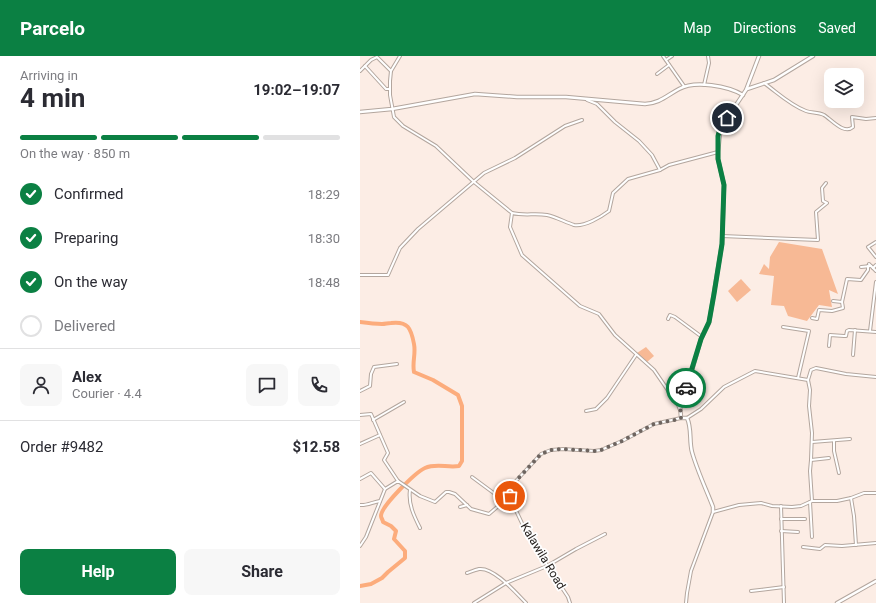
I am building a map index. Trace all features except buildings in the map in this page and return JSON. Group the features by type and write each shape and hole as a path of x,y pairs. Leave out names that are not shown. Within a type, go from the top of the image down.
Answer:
{"street":[{"path":"400,56 391,71 389,90 393,114 399,122 436,146 474,182 512,213 546,215 576,225 587,223 598,219 609,211 613,193 628,179 660,170 669,165 718,152"},
{"path":"663,56 684,86"},
{"path":"666,60 672,56"},
{"path":"704,85 709,63 708,56"},
{"path":"681,418 680,404 702,337 709,322 722,236 724,185 718,159 721,124 747,89 759,56"},
{"path":"747,89 774,80 813,56"},
{"path":"360,72 371,60 377,57 391,71"},
{"path":"657,74 669,65"},
{"path":"365,66 386,89 389,90"},
{"path":"764,83 784,99 807,112 822,114 844,129 849,130 853,127 852,117 866,119 876,118"},
{"path":"360,112 392,109 475,94 516,97 566,97 644,104 654,103 684,86 704,85 725,88 743,95"},
{"path":"584,99 597,104 615,122 639,142 652,155 660,170"},
{"path":"360,275 388,275 400,248 418,229 484,173 515,158 565,126 582,120"},
{"path":"722,236 818,240 816,212 827,203 823,201 822,188 826,183"},
{"path":"512,213 510,227 522,255 580,306 599,314 615,335 654,370 680,410"},
{"path":"876,242 868,247 876,257"},
{"path":"861,267 876,265"},
{"path":"870,266 876,271"},
{"path":"812,318 817,319 819,310 832,311 843,308 842,302 847,279 861,280 870,266"},
{"path":"870,331 876,282"},
{"path":"833,301 842,302"},
{"path":"668,319 670,316 675,316 702,337"},
{"path":"783,327 809,331 798,378"},
{"path":"829,346 830,335 846,336 848,330 876,332"},
{"path":"853,355 855,330"},
{"path":"586,411 596,409 607,398 636,355"},
{"path":"360,391 370,386 371,374 374,367 397,364"},
{"path":"812,537 810,470 812,460 812,442 809,406 810,390 808,380 811,370 814,368 846,374 876,377"},
{"path":"360,415 371,414 388,452 384,460 399,481 409,490 435,502 446,492 452,492 471,509 489,514 510,496 514,483 541,454 551,450 563,449 601,450 654,424 686,418 701,409 724,387 755,371 808,380"},
{"path":"373,420 404,402"},
{"path":"686,418 690,423 690,441 692,452 713,507 713,512 691,571 686,603"},
{"path":"360,444 380,435"},
{"path":"812,442 850,439"},
{"path":"834,441 834,451 839,473"},
{"path":"812,460 829,458"},
{"path":"360,478 371,473 385,488"},
{"path":"472,477 495,494 506,499"},
{"path":"360,546 366,537 385,488 399,481"},
{"path":"409,490 413,514 420,528"},
{"path":"713,512 739,505 761,503 792,507 811,502 837,501 864,493 876,493"},
{"name":"Kalawila Road","path":"510,496 528,536 568,597 570,603"},
{"path":"512,502 524,496"},
{"path":"851,498 856,545"},
{"path":"360,505 363,506 380,501"},
{"path":"460,507 467,505"},
{"path":"781,506 784,603"},
{"path":"781,519 805,519"},
{"path":"781,531 798,532"},
{"path":"474,603 506,583 547,566 576,548 605,534"},
{"path":"804,547 820,549 824,545 876,544"},
{"path":"467,573 480,569 488,571 506,583 526,603"},
{"path":"837,603 876,581"},
{"path":"751,591 784,587"}],"shaded area":[{"path":"779,242 822,249 838,294 829,290 832,307 819,305 807,321 788,316 784,306 771,305 774,276 759,274 764,264 769,269 770,257"},
{"path":"741,279 751,290 737,302 728,291"},
{"path":"646,347 654,356 647,362 637,353"}],"waterway":[{"path":"360,322 379,324 401,323 408,327 412,334 415,351 413,365 414,372 433,380 458,395 462,406 462,461 459,466 433,466 425,468 407,482 393,497 383,511 381,517 383,522 391,526 396,531 394,539 405,551 405,558 382,578 371,584 360,586"}],"way so far":[{"path":"510,496 514,483 541,454 551,450 563,449 601,450 643,431 654,424 681,418 680,404 686,388"}],"route":[{"path":"686,388 701,339 709,322 722,244 724,185 718,159 718,136 721,124 727,118"}]}
